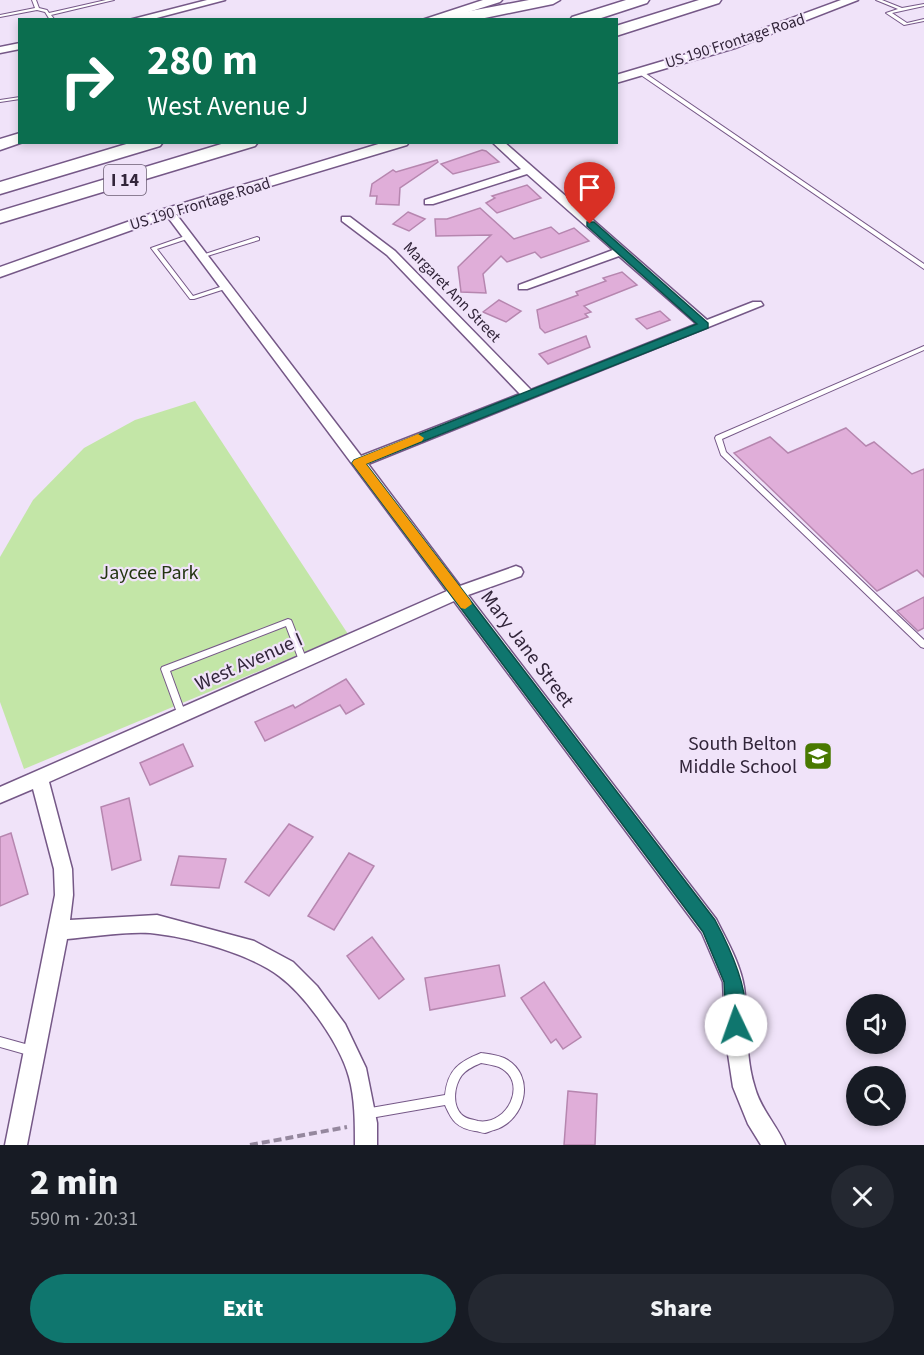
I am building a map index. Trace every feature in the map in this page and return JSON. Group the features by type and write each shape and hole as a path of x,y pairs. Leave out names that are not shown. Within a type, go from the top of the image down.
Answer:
{"highway":[{"path":"459,18 553,0"},
{"path":"584,18 642,0"},
{"path":"618,30 714,0"},
{"path":"0,144 18,138"},
{"name":"I 14","path":"0,188 147,144"},
{"name":"I 14","path":"0,217 243,144"},
{"path":"0,225 217,152"}],"main road":[{"path":"435,18 496,0"},
{"name":"US 190 Frontage Road","path":"618,78 750,39 852,0"},
{"name":"US 190 Frontage Road","path":"0,272 170,212 395,144"}],"street":[{"path":"143,18 220,0"},
{"path":"0,50 18,46"},
{"path":"499,144 705,325"},
{"path":"429,202 528,170"},
{"name":"Mary Jane Street","path":"170,212 709,926 723,953 733,982 738,1067 742,1085 750,1108 774,1145"},
{"name":"Margaret Ann Street","path":"346,219 391,253 528,394"},
{"path":"523,287 621,251"},
{"path":"358,463 757,305"},
{"name":"West Avenue I","path":"0,795 457,593 516,572"},
{"path":"16,1145 64,895 63,869 39,778"},
{"path":"59,930 157,924 254,951 286,969 310,993 338,1031 359,1075 366,1145"}],"lane":[{"path":"34,0 37,9"},
{"path":"49,14 112,0"},
{"path":"878,0 902,9"},
{"path":"924,5 888,13 906,24 924,20"},
{"path":"0,16 37,9 46,11 52,18"},
{"path":"640,72 924,267"},
{"path":"0,101 18,98"},
{"path":"188,237 154,248 192,298 226,287"},
{"path":"202,256 257,239"},
{"path":"924,348 718,438 723,453 924,645"},
{"path":"182,715 165,669 288,622 303,661"},
{"path":"0,1042 34,1051"},
{"path":"481,1058 493,1058 513,1071 521,1089 513,1113 495,1125 479,1127 465,1124 454,1114 450,1099 451,1083 463,1066 481,1058"},
{"path":"365,1118 450,1099"}],"path":[{"path":"250,1145 365,1118"}],"green space":[{"name":"Jaycee Park","path":"195,401 348,634 24,769 0,702 0,557 33,500 84,448 135,420"}],"building":[{"path":"482,150 499,162 453,174 441,164"},
{"path":"437,160 438,162 400,188 399,205 376,204 377,196 370,196 372,184 393,170 396,172"},
{"path":"527,185 541,198 497,213 486,203 495,198 492,196"},
{"path":"480,208 514,239 551,227 559,234 574,228 589,241 541,258 535,252 507,262 501,256 483,274 486,293 461,292 458,267 491,235 436,236 435,219 447,219"},
{"path":"408,212 425,219 409,231 393,224"},
{"path":"622,272 637,285 584,306 591,312 585,314 588,317 545,333 540,328 537,310 578,295 576,292 606,281 603,278"},
{"path":"499,300 521,311 506,322 483,312"},
{"path":"660,311 670,320 647,329 636,319"},
{"path":"586,336 590,347 548,364 539,354"},
{"path":"846,428 866,446 874,442 912,474 924,469 924,577 917,570 877,591 734,453 770,437 788,453"},
{"path":"924,597 924,628 918,631 897,611"},
{"path":"346,679 364,704 346,714 340,705 265,741 255,722 293,705 295,708"},
{"path":"183,744 193,766 150,785 140,763"},
{"path":"129,798 141,860 112,870 101,807"},
{"path":"289,824 313,837 269,896 245,882"},
{"path":"11,833 28,894 0,906 0,837"},
{"path":"349,853 374,866 334,930 308,916"},
{"path":"179,856 226,859 219,888 171,885"},
{"path":"372,937 404,979 379,999 347,956"},
{"path":"499,965 505,996 430,1010 425,978"},
{"path":"544,982 581,1037 563,1049 556,1039 551,1043 521,998"},
{"path":"568,1091 597,1094 595,1145 564,1145"}],"slow traffic":[{"path":"418,438 358,463 465,604"}],"place":[{"name":"South Belton Middle School","path":"818,756"}],"route":[{"path":"590,224 705,325 358,463 709,926 723,953 733,982 736,1025"}]}
